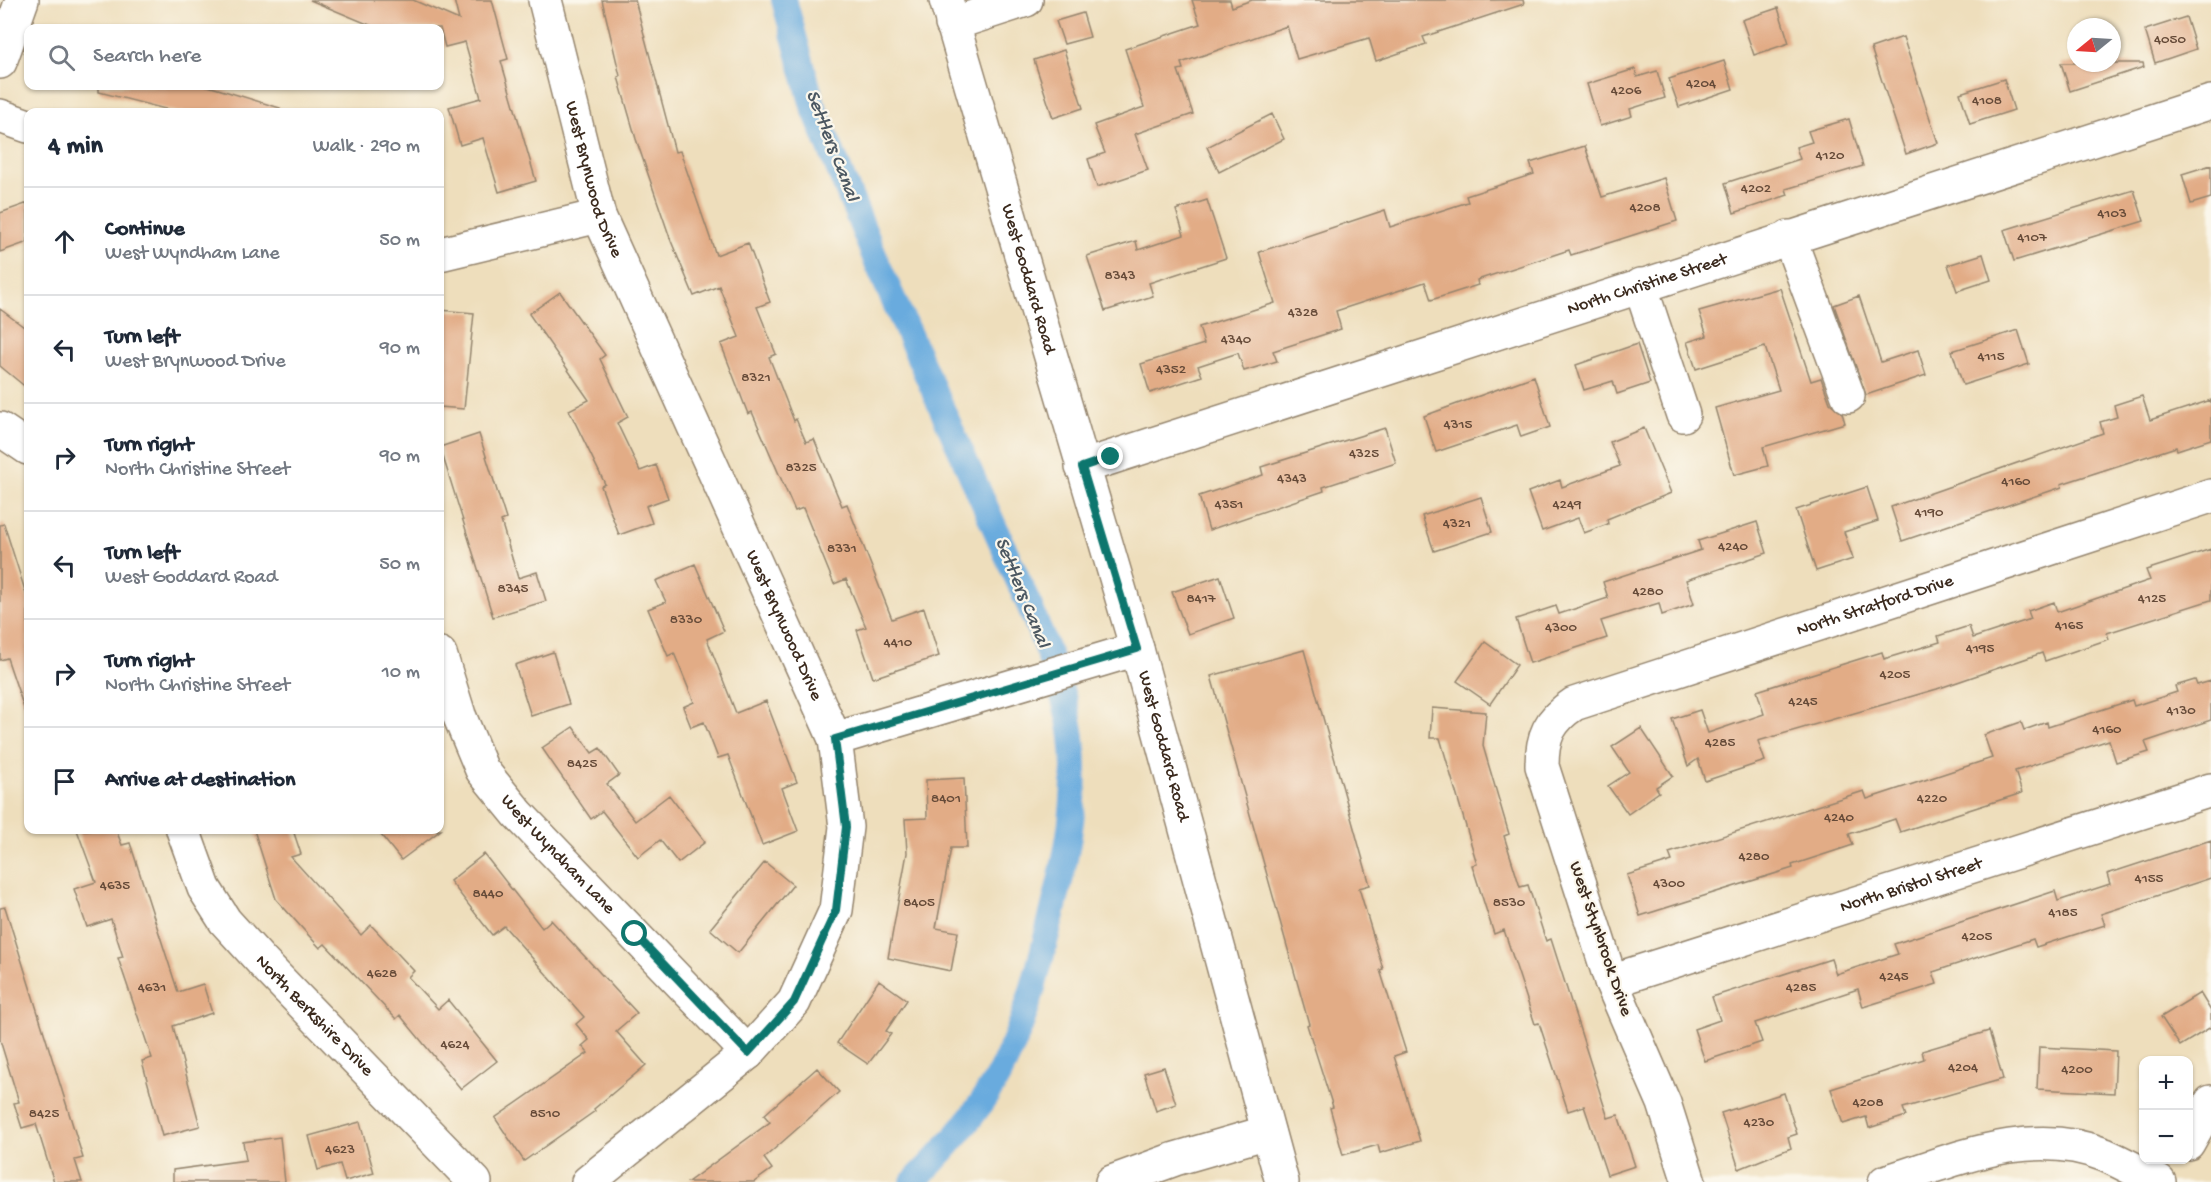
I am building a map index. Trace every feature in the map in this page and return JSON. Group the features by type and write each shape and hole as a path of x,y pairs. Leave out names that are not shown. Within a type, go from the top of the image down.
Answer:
{"street":[{"path":"0,62 22,0"},
{"name":"West Brynwood Drive","path":"545,0 599,216 835,739 846,827 836,910 794,1002 748,1053 588,1182"},
{"path":"949,12 1026,0"},
{"name":"West Goddard Road","path":"949,12 1137,649 1281,1182"},
{"name":"North Christine Street","path":"1082,467 2211,102"},
{"path":"0,117 24,125"},
{"path":"444,253 599,216"},
{"path":"1789,237 1848,396"},
{"path":"1640,285 1683,415"},
{"path":"0,429 24,445"},
{"name":"North Stratford Drive","path":"1548,727 1560,713 1574,704 2211,496"},
{"path":"835,739 1137,649"},
{"name":"West Wyndham Lane","path":"444,667 459,715 482,770 518,814 748,1053"},
{"name":"West Stynbrook Drive","path":"1548,727 1542,745 1542,766 1611,981 1664,1103 1689,1182"},
{"name":"North Bristol Street","path":"1611,981 2211,790"},
{"name":"North Berkshire Drive","path":"184,834 204,888 225,921 278,980 475,1182"},
{"path":"2193,1134 2211,1102"},
{"path":"1112,1182 1174,1158 1268,1132"},
{"path":"1885,1182 1985,1150 2025,1143 2062,1145 2103,1155 2159,1182"},
{"path":"2167,1182 2178,1164"}],"building":[{"path":"310,0 413,0 459,20 454,0 492,0 508,59 501,61 536,181 499,192 483,138 460,145 449,107 481,98 465,42 445,47 444,24 367,24"},
{"path":"602,0 635,0 675,152 680,151 716,255 748,243 770,302 757,307 776,354 769,357 794,421 796,419 806,442 814,439 842,506 847,504 892,619 924,608 939,656 873,678 857,630 866,627 846,579 834,584 803,508 795,511 752,412 748,414 721,344 739,337 719,286 694,296 671,241 636,139 618,77 620,76"},
{"path":"1192,0 1230,0 1232,7 1252,0 1523,0 1524,4 1423,37 1426,44 1376,61 1369,38 1297,59 1287,26 1181,63 1183,69 1178,70 1193,114 1135,134 1148,170 1097,187 1088,159 1105,153 1094,125 1144,107 1125,49 1200,24"},
{"path":"1778,8 1789,43 1754,55 1742,20"},
{"path":"1083,13 1090,37 1064,44 1056,21"},
{"path":"2186,17 2196,49 2155,63 2145,30"},
{"path":"1903,37 1938,143 1906,154 1871,48"},
{"path":"1064,50 1083,108 1053,118 1034,60"},
{"path":"1724,61 1733,89 1679,107 1669,79"},
{"path":"2061,63 2067,63 2067,72 2121,72 2121,63 2143,63 2144,67 2070,91"},
{"path":"1635,69 1637,77 1657,71 1665,98 1630,109 1632,116 1600,126 1587,84"},
{"path":"2004,79 2014,110 1970,124 1960,93"},
{"path":"99,90 221,90 280,108 161,108 99,92"},
{"path":"1272,114 1284,139 1219,172 1207,147"},
{"path":"1849,119 1863,166 1786,189 1788,195 1734,213 1725,183 1800,159 1796,147 1812,142 1808,131"},
{"path":"1585,146 1602,197 1664,178 1677,221 1571,255 1569,250 1477,280 1478,285 1431,300 1425,282 1336,311 1341,329 1273,351 1277,361 1244,371 1238,353 1198,366 1202,376 1150,393 1141,364 1204,344 1199,327 1275,303 1259,252 1385,210 1390,227 1468,202 1466,196 1534,174 1530,163"},
{"path":"2211,165 2211,198 2191,204 2182,174"},
{"path":"2134,190 2144,221 2014,261 2004,230"},
{"path":"1207,200 1226,258 1149,283 1153,296 1105,311 1087,256 1136,241 1138,250 1184,235 1176,210"},
{"path":"24,204 24,243 0,252 0,213"},
{"path":"1983,254 1991,280 1957,291 1948,265"},
{"path":"1780,288 1811,381 1821,378 1830,403 1842,413 1845,423 1763,447 1768,466 1734,475 1715,408 1779,390 1765,347 1696,369 1687,342 1707,336 1699,311"},
{"path":"560,292 605,355 600,359 628,417 617,423 640,471 656,465 668,498 646,506 652,523 619,535 601,486 605,484 569,410 589,400 529,314"},
{"path":"1859,296 1881,362 1918,350 1926,375 1866,395 1834,305"},
{"path":"0,309 24,327 24,386 0,366"},
{"path":"444,310 474,313 464,409 444,407"},
{"path":"2018,330 2029,364 1963,385 1952,351"},
{"path":"1637,344 1650,383 1617,394 1613,381 1584,390 1576,365"},
{"path":"1534,376 1550,427 1521,437 1517,425 1436,452 1424,416"},
{"path":"2142,396 2150,420 2211,400 2211,439 2177,450 2176,447 2061,484 2062,487 1902,541 1891,507 2103,433 2100,422 2117,417 2114,405"},
{"path":"1385,428 1396,463 1323,487 1324,491 1209,530 1199,496 1263,475 1261,467"},
{"path":"1644,428 1671,493 1607,519 1608,524 1584,533 1578,518 1542,531 1528,492 1560,480 1562,487 1620,466 1610,442"},
{"path":"479,434 506,519 501,521 518,578 537,572 546,601 493,617 444,460 444,446"},
{"path":"1867,487 1878,521 1844,532 1853,559 1816,571 1796,510"},
{"path":"1481,497 1492,532 1434,551 1422,516"},
{"path":"1757,522 1767,553 1686,580 1694,604 1662,615 1659,603 1601,621 1607,638 1530,663 1516,619 1556,606 1559,614 1608,598 1603,582 1701,550 1698,541"},
{"path":"4,524 24,587 24,708 7,658 0,660 0,525"},
{"path":"2211,549 2211,600 2107,633 2109,639 2045,661 2042,653 1937,689 1758,741 1765,761 1705,781 1698,759 1688,766 1672,719 1700,710 1708,733 1764,714 1757,691 1882,652 1884,659 1940,642 1938,636 1969,626 1973,638 2031,619 2028,611 2054,602 2057,612 2150,580 2146,570"},
{"path":"695,564 724,631 707,639 736,713 766,701 797,782 782,788 798,831 762,845 728,755 718,758 704,722 691,727 683,707 694,702 674,653 668,656 648,609 666,602 656,581"},
{"path":"1220,576 1234,618 1188,634 1172,592"},
{"path":"1485,642 1517,665 1490,704 1457,681"},
{"path":"1304,650 1370,885 1359,888 1383,969 1380,970 1406,1052 1394,1056 1420,1141 1380,1153 1378,1145 1343,1155 1330,1108 1333,1107 1307,1025 1309,1024 1211,676"},
{"path":"553,652 569,704 531,716 515,665"},
{"path":"2195,680 2197,685 2211,681 2211,720 2145,742 2149,752 2116,762 2109,740 2015,771 2022,793 1900,832 1895,819 1849,834 1853,845 1792,865 1793,868 1640,916 1627,875 1672,861 1669,853 1864,791 1867,799 1992,758 1984,735 2021,722 2024,730 2047,722 2048,727 2132,700 2134,706 2177,692 2175,686"},
{"path":"1432,708 1486,712 1483,746 1509,834 1504,836 1520,887 1528,885 1546,941 1551,939 1608,1118 1618,1115 1635,1166 1607,1175 1584,1106 1568,1111 1539,1023 1535,1024 1504,930 1494,934 1472,865 1477,864 1440,738 1430,738"},
{"path":"573,727 592,753 600,748 619,775 607,784 635,821 669,795 705,842 678,863 660,840 638,857 602,811 591,819 542,748"},
{"path":"1641,728 1673,776 1656,787 1659,792 1628,814 1608,786 1629,772 1612,747"},
{"path":"964,778 967,848 951,848 936,928 958,932 951,971 888,958 907,853 905,819 927,818 926,780"},
{"path":"78,834 118,834 122,845 130,843 178,992 203,984 212,1013 173,1026 200,1126 162,1136 142,1061 152,1058 118,958 123,957 111,919 87,927 74,889 96,882"},
{"path":"255,834 294,834 301,854 291,857 361,935 371,925 414,971 408,977 438,1009 448,1000 497,1061 461,1089 400,1015 396,1019 325,944 320,948 276,899"},
{"path":"380,834 436,834 401,860"},
{"path":"2211,840 2211,878 2101,914 2105,925 2036,947 2033,939 1933,972 1937,984 1863,1007 1858,989 1755,1023 1762,1042 1705,1061 1694,1029 1720,1020 1712,997 1831,959 1836,974 1898,954 1894,944 2055,891 2058,901 2110,884 2107,874"},
{"path":"484,854 542,928 551,920 637,1013 616,1031 646,1065 594,1109 595,1111 524,1161 495,1118 588,1053 582,1046 589,1040 576,1024 584,1017 504,926 492,935 450,881"},
{"path":"765,862 793,885 738,953 710,929"},
{"path":"5,907 83,1158 75,1160 82,1182 54,1182 36,1124 22,1128 14,1103 19,1102 0,1040 0,908"},
{"path":"879,980 907,1000 886,1031 891,1034 868,1064 837,1043"},
{"path":"2200,993 2211,1011 2211,1027 2180,1046 2161,1017"},
{"path":"1989,1031 2003,1079 1903,1108 1906,1116 1869,1128 1866,1117 1843,1124 1831,1089 1924,1059 1922,1051"},
{"path":"2039,1047 2116,1051 2114,1093 2037,1089"},
{"path":"1164,1067 1176,1104 1156,1111 1144,1073"},
{"path":"817,1068 839,1092 764,1158 772,1169 754,1182 688,1182 770,1122 764,1115"},
{"path":"1784,1093 1797,1134 1788,1137 1791,1148 1739,1169 1721,1113"},
{"path":"360,1122 374,1173 345,1181 340,1164 318,1170 309,1136"},
{"path":"280,1137 285,1182 173,1182 173,1170 246,1160 243,1142"}],"waterway":[{"name":"Settlers Canal","path":"784,0 813,106 878,265 1030,607 1060,688 1072,737 1074,787 1069,837 1043,949 1020,1026 1008,1056 990,1090 954,1139 913,1182"}],"route":[{"path":"635,934 748,1053 794,1002 836,910 846,827 835,739 1137,649 1082,467 1111,457"}]}
